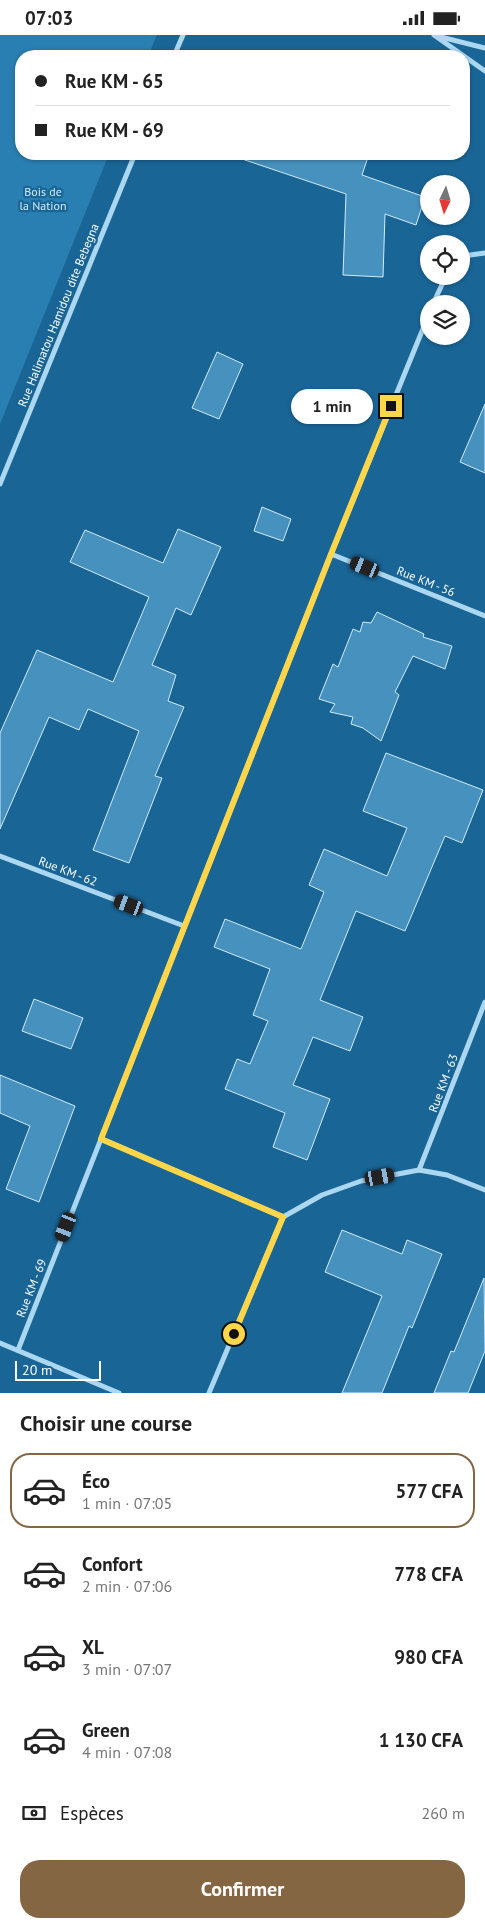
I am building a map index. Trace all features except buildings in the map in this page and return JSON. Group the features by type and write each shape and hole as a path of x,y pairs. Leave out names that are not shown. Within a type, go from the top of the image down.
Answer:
{"street":[{"path":"177,50 183,35"},
{"path":"434,35 485,48"},
{"path":"434,35 455,50"},
{"path":"470,60 485,71"},
{"name":"Rue Halimatou Hamidou dite Bebegna","path":"0,483 132,160"},
{"path":"470,255 485,253"},
{"name":"Rue KM - 69","path":"18,1350 331,554 420,336"},
{"name":"Rue KM - 56","path":"331,554 485,615"},
{"name":"Rue KM - 62","path":"0,856 184,926"},
{"name":"Rue KM - 63","path":"419,1170 485,1002"},
{"path":"101,1139 283,1217"},
{"path":"209,1393 283,1217 322,1195 361,1181 419,1170 447,1175 485,1190"},
{"path":"0,1343 119,1393"}],"green space":[{"name":"Bois de la Nation","path":"0,35 157,35 151,50 15,50 15,160 107,160 0,424"}],"route":[{"path":"234,1334 283,1217 101,1139 391,406"}]}
